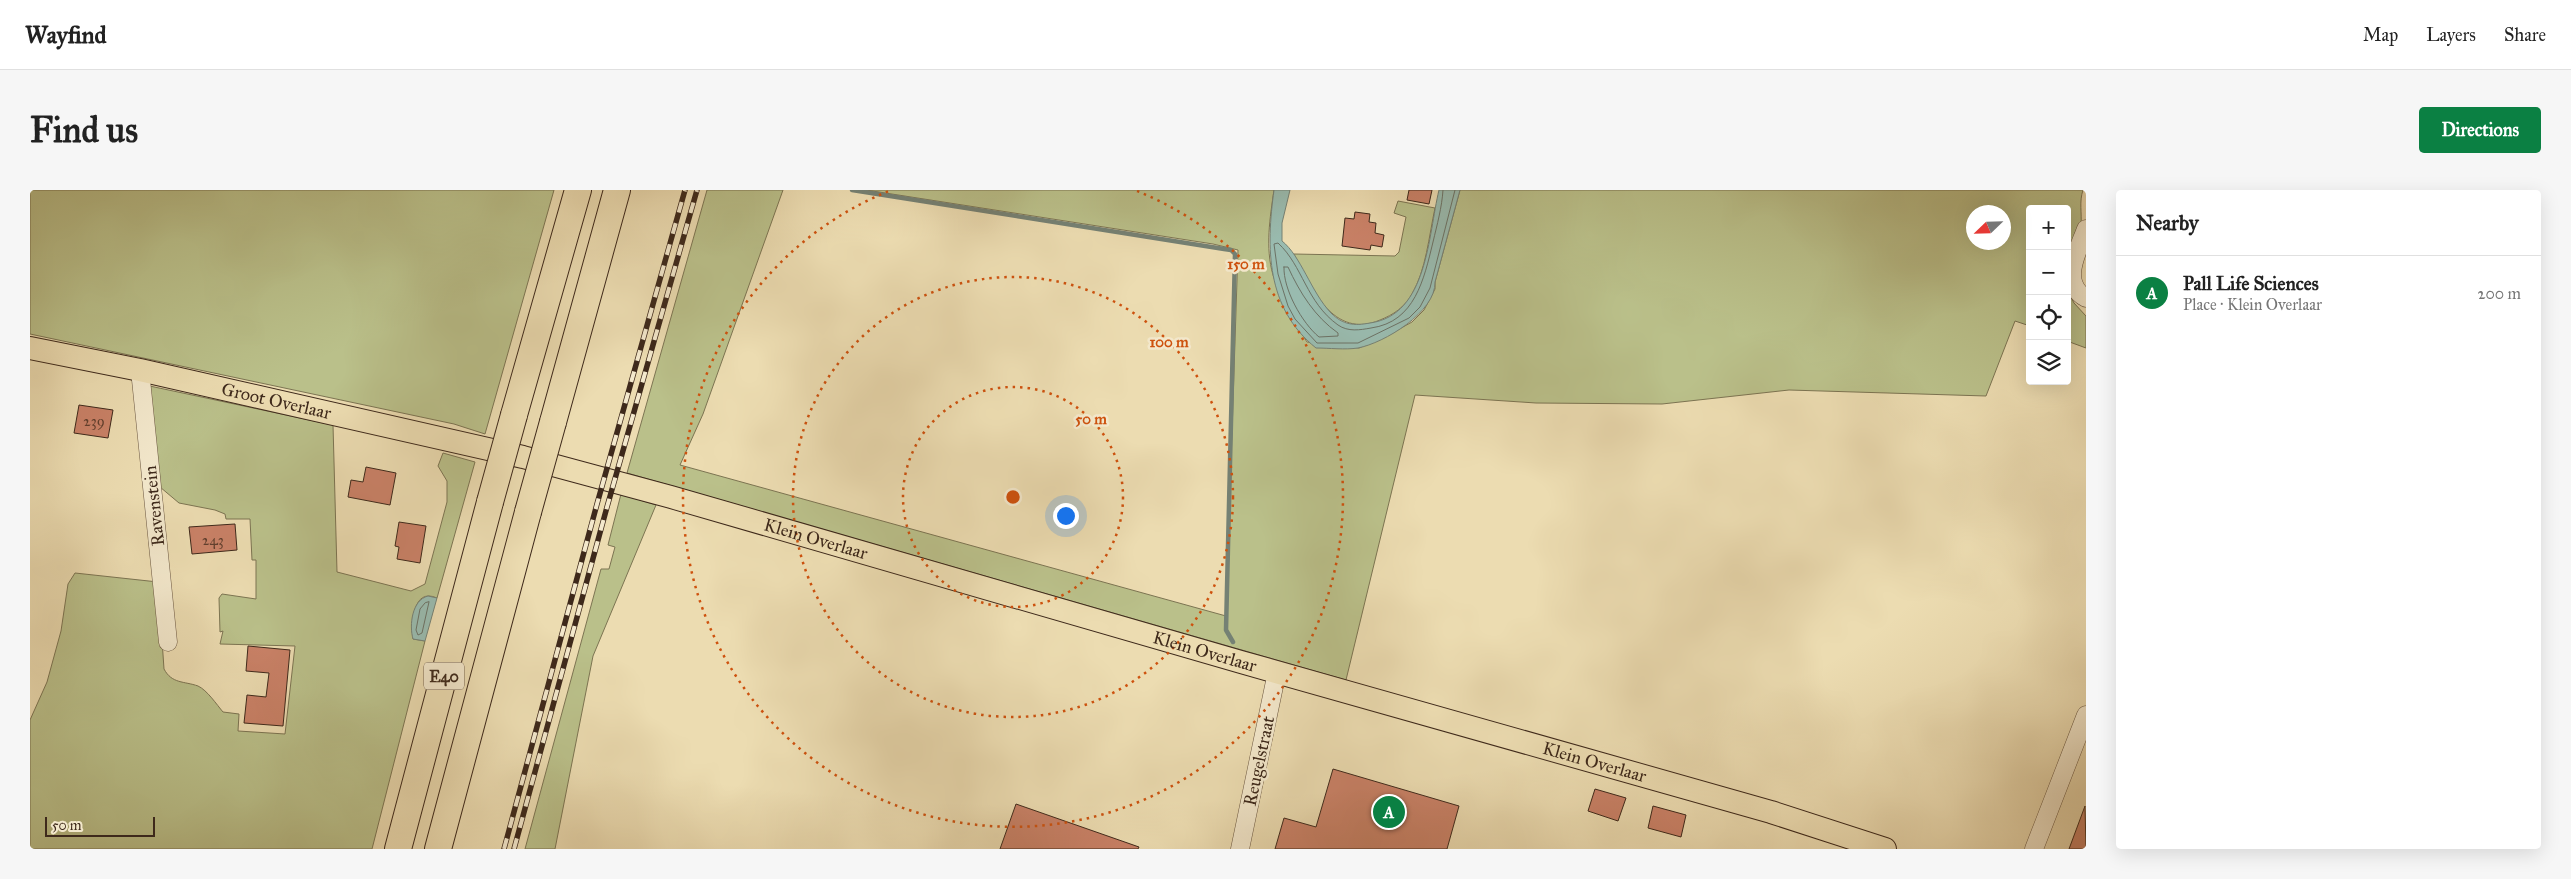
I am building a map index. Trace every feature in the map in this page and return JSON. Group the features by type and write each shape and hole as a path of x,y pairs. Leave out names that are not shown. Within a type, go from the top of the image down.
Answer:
{"highway":[{"name":"E40","path":"398,849 490,502 578,190"},
{"name":"E40","path":"438,849 617,190"}],"main road":[{"name":"Groot Overlaar","path":"30,348 140,370 523,457"},
{"name":"Klein Overlaar","path":"523,457 671,497 1771,812 1886,849"}],"street":[{"path":"2086,229 2071,276 2078,293 2086,298"},
{"name":"Ravenstein","path":"140,370 168,642"},
{"name":"Reugelstraat","path":"1240,849 1277,672"},
{"path":"2034,849 2086,715"}],"green space":[{"path":"30,190 554,190 485,434 454,424 30,334"},
{"path":"707,190 783,190 703,414 680,465 1226,616 1238,250 1213,244 866,190 1274,190 1269,232 1269,254 1273,275 1286,305 1307,342 1359,348 1412,322 1424,310 1435,289 1435,282 1460,190 2083,190 2080,231 2071,258 2071,205 2026,205 2026,325 2015,321 1986,396 1789,390 1662,404 1536,403 1415,395 1346,680 627,473"},
{"path":"1398,201 1435,208 1417,285 1406,303 1390,316 1364,324 1349,323 1337,317 1316,295 1294,254 1395,256 1399,252 1406,217 1394,213"},
{"path":"2071,297 2086,316 2086,348 2071,342"},
{"path":"145,385 333,425 337,572 411,591 425,584 447,502 447,481 438,466 443,453 475,462 437,598 429,596 423,598 418,602 415,609 413,639 425,641 372,849 30,849 30,720 47,682 61,631 68,584 75,573 158,582 164,669 167,674 175,680 201,688 223,712 239,714 238,731 285,734 295,646 220,644 223,631 220,632 219,598 222,594 256,599 256,560 252,560 250,519 226,519 225,514 215,510 179,503 160,487"},
{"path":"621,494 656,505 593,656 555,849 525,849 601,569 609,569 615,547 608,545"}],"water":[{"path":"1274,190 1290,190 1282,223 1282,241 1295,256 1331,313 1349,324 1359,324 1370,323 1389,317 1404,305 1414,289 1422,270 1428,250 1439,190 1460,190 1433,293 1427,304 1407,324 1394,333 1369,345 1353,349 1316,348 1287,315 1273,276 1270,234"},
{"path":"428,596 437,598 425,641 413,639 411,627 415,608 418,602"}],"building":[{"path":"1409,190 1432,190 1429,204 1407,200"},
{"path":"1355,212 1370,214 1369,222 1376,223 1375,233 1384,235 1382,247 1371,245 1370,250 1342,246 1345,218 1354,219"},
{"path":"79,405 113,410 108,438 74,433"},
{"path":"366,467 396,473 390,505 348,497 351,480 363,482"},
{"path":"399,522 426,526 420,563 397,559 399,547 395,546"},
{"path":"235,524 237,550 192,554 189,527"},
{"path":"248,646 290,650 283,726 244,723 247,695 266,697 269,673 246,671"},
{"path":"1333,769 1459,806 1447,849 1275,849 1284,818 1316,827"},
{"path":"1595,789 1626,798 1618,821 1588,811"},
{"path":"1016,804 1139,847 1138,849 1000,849"},
{"path":"1653,806 1686,815 1681,837 1648,828"},
{"path":"2085,806 2086,849 2069,849"}],"waterway":[{"path":"852,190 1231,250 1235,254 1226,630 1233,642"}],"railway":[{"path":"504,849 597,504 685,190"},
{"path":"514,849 607,507 697,190"}],"place":[{"name":"Pall Life Sciences","path":"1389,812"}]}
